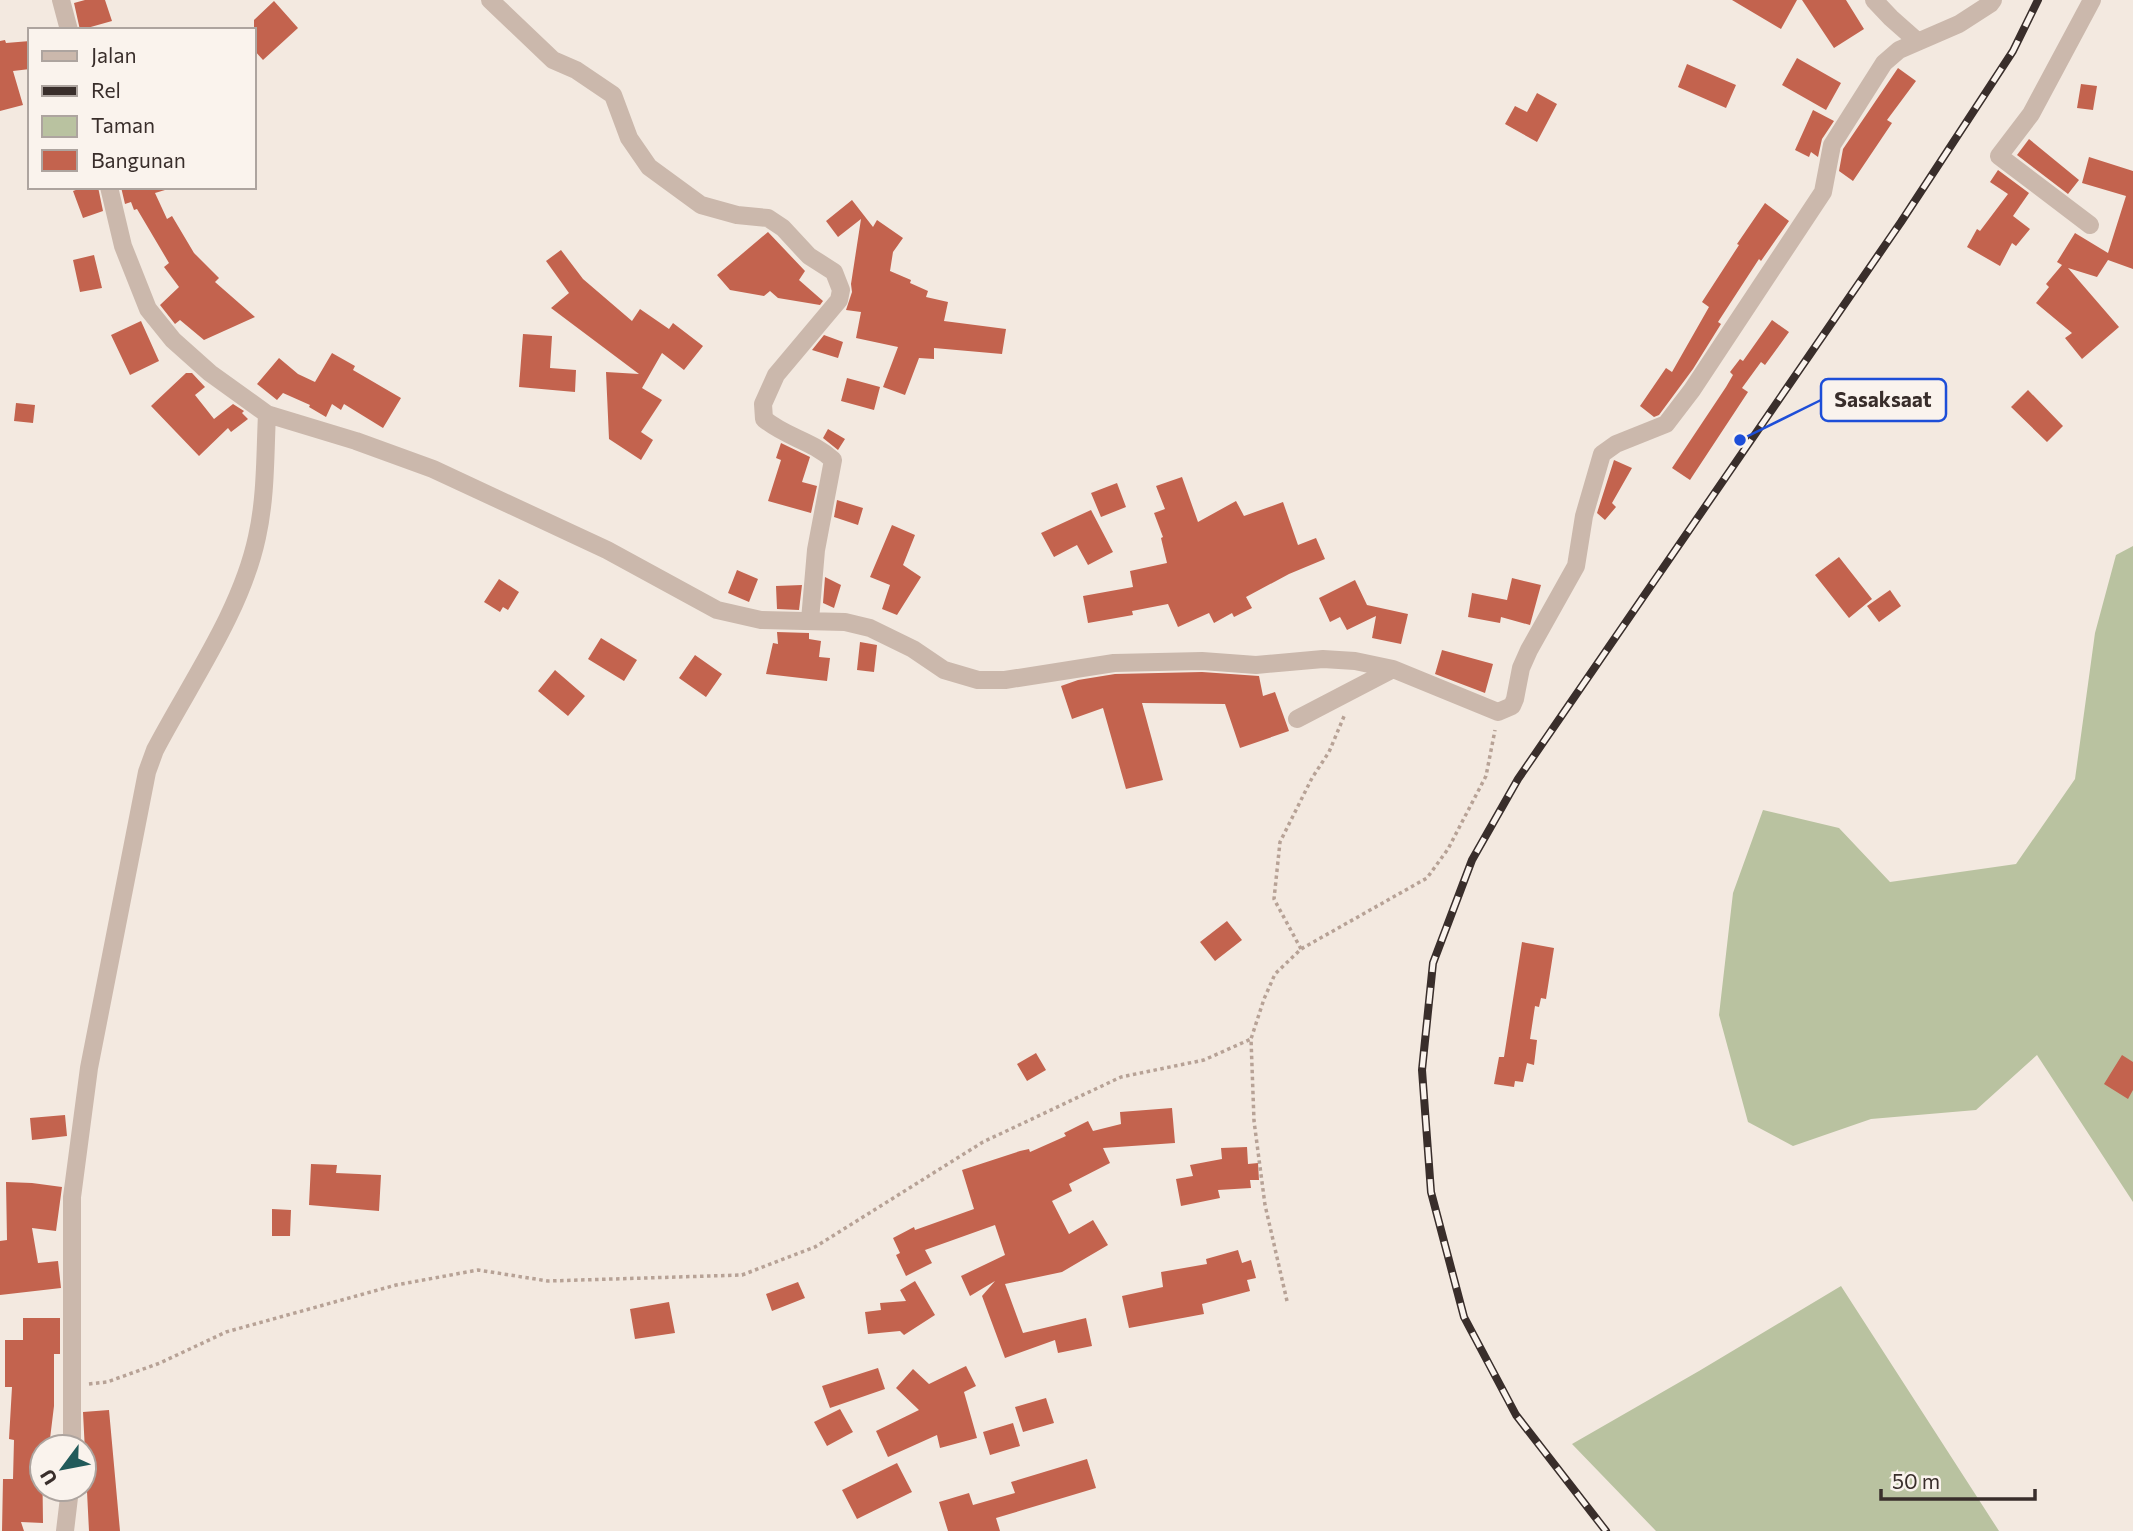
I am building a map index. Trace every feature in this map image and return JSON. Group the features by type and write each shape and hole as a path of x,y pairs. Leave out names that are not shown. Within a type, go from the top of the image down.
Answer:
{"street":[{"path":"61,0 68,28"},
{"path":"490,0 553,60 576,70 613,95 629,138 649,167 701,205 737,215 768,218 783,228 809,256 834,272 841,290 839,300 776,375 763,404 764,419 778,431 818,447 832,460 816,550 810,620"},
{"path":"1874,0 1917,41"},
{"path":"109,189 123,246 148,309 173,340 201,365 267,414 356,440 433,469 607,550 716,610 761,620 845,622 870,628 913,649 944,670 978,680 1005,680 1127,663 1202,661 1256,665 1323,659 1355,661 1393,670 1498,712 1512,706 1516,699 1521,668 1529,650 1576,566 1584,516 1602,454 1616,444 1666,424 1699,379 1823,192 1832,145 1884,62 1899,50 1959,24 1993,0"},
{"path":"2090,225 1999,156 2031,114 2092,0"},
{"path":"72,1433 72,1196 89,1068 140,803 155,750 241,590 257,537 263,490 267,414"},
{"path":"1297,719 1393,670"},
{"path":"65,1531 68,1503"}],"path":[{"path":"1301,949 1274,899 1280,842 1312,778 1329,752 1352,692"},
{"path":"1287,1301 1265,1205 1255,1133 1251,1039 1275,974 1301,949 1427,878 1462,826 1486,776 1498,712"},
{"path":"72,1387 107,1382 160,1363 226,1332 326,1303 396,1284 478,1270 548,1281 742,1275 816,1247 983,1142 1121,1077 1204,1060 1251,1039"}],"green space":[{"path":"2133,546 2133,1202 2037,1055 1976,1110 1871,1119 1793,1146 1748,1122 1719,1015 1733,893 1763,810 1839,828 1890,882 2016,864 2075,779 2095,633 2116,555"},
{"path":"1841,1286 1999,1531 1656,1531 1572,1444 1699,1371"}],"building":[{"path":"105,0 112,21 80,28 74,3"},
{"path":"1732,0 1797,0 1781,29"},
{"path":"1802,0 1846,0 1864,29 1834,48"},
{"path":"274,1 298,28 263,60 256,52 254,20"},
{"path":"0,41 28,41 28,69 13,71 23,105 0,111"},
{"path":"1797,58 1841,83 1826,110 1782,85"},
{"path":"1687,64 1736,85 1726,108 1678,87"},
{"path":"1898,68 1916,81 1887,120 1892,123 1853,181 1839,171 1843,149"},
{"path":"2081,84 2097,86 2093,110 2077,108"},
{"path":"1537,93 1557,104 1537,142 1505,124 1515,106 1527,112"},
{"path":"1813,110 1834,121 1822,139 1818,157 1811,152 1809,157 1795,150"},
{"path":"2029,139 2079,180 2068,194 2017,155"},
{"path":"2089,157 2133,171 2133,269 2108,260 2097,277 2068,268 2119,327 2082,359 2065,338 2072,333 2036,303 2049,287 2046,284 2062,265 2057,262 2075,233 2108,253 2126,196 2082,183"},
{"path":"1998,170 2029,193 2013,216 2030,229 2016,246 2012,243 2000,266 1967,247 1977,229 1980,231 2008,194 1990,182"},
{"path":"98,189 103,211 83,218 73,191"},
{"path":"121,189 165,189 155,193 167,219 172,216 194,253 219,278 215,282 255,317 204,340 180,320 175,324 160,305 179,287 164,267 169,263 137,209 134,210 131,202 125,204"},
{"path":"852,200 873,227 877,220 903,238 893,252 890,271 928,291 926,297 948,302 944,321 1006,329 1002,354 934,348 934,359 919,358 905,395 883,387 898,347 856,338 861,312 846,310 852,292 861,219 838,237 826,221"},
{"path":"1765,203 1789,221 1761,261 1759,259 1718,322 1721,324 1693,369 1659,415 1654,417 1640,406 1666,368 1672,372 1709,307 1702,302"},
{"path":"768,232 805,271 799,280 823,301 820,305 778,298 770,291 764,296 730,290 717,275"},
{"path":"561,250 583,279 632,321 640,309 669,329 673,323 703,346 684,370 662,353 642,388 662,400 641,432 653,440 641,460 609,439 606,372 639,374 551,308 569,293 546,261"},
{"path":"94,255 102,288 80,292 73,260"},
{"path":"1772,320 1789,332 1765,365 1761,362 1742,388 1748,392 1690,480 1672,468 1726,387 1733,375 1730,372 1740,359 1743,361"},
{"path":"141,321 159,361 130,375 111,335"},
{"path":"523,334 552,336 550,368 576,370 575,392 519,387"},
{"path":"824,335 843,342 838,358 812,350"},
{"path":"332,353 355,366 353,370 401,398 383,428 344,404 341,410 332,404 326,417 309,407 310,405 283,393 277,400 257,384 279,358 298,374 315,382"},
{"path":"186,373 192,373 205,387 195,395 214,419 233,404 244,411 242,413 248,419 231,432 228,428 199,456 151,406"},
{"path":"847,378 880,387 874,410 841,401"},
{"path":"2028,390 2063,426 2047,442 2011,407"},
{"path":"16,403 35,405 33,423 14,421"},
{"path":"828,429 845,439 838,450 823,438"},
{"path":"781,443 810,457 802,482 817,486 811,513 768,501 781,460 776,458"},
{"path":"1614,460 1632,468 1612,503 1616,507 1605,520 1597,513"},
{"path":"1182,477 1198,522 1236,501 1244,516 1283,502 1298,545 1316,538 1325,559 1246,597 1252,608 1234,617 1232,613 1214,623 1209,613 1178,627 1168,604 1132,611 1133,615 1088,623 1083,596 1133,587 1130,571 1167,563 1161,538 1163,537 1154,513 1165,509 1156,486"},
{"path":"1117,483 1126,507 1101,517 1091,493"},
{"path":"837,500 863,508 858,525 834,517"},
{"path":"1091,510 1113,552 1088,565 1077,545 1054,557 1041,533"},
{"path":"892,525 915,535 903,565 921,577 897,615 882,609 890,585 870,577"},
{"path":"1839,557 1872,599 1849,618 1815,575"},
{"path":"737,570 758,579 749,602 728,593"},
{"path":"825,577 841,585 834,608 823,603"},
{"path":"1512,578 1541,585 1530,625 1501,617 1500,623 1468,617 1472,593 1507,600"},
{"path":"499,579 519,592 508,610 503,607 500,612 484,602"},
{"path":"1355,580 1367,605 1408,614 1401,644 1372,638 1376,616 1347,630 1340,617 1330,622 1319,598"},
{"path":"802,585 799,610 777,609 776,586"},
{"path":"1890,590 1901,606 1879,622 1867,606"},
{"path":"777,632 809,633 809,639 821,641 819,657 830,658 827,681 766,674 773,643 778,644"},
{"path":"601,638 637,660 624,681 588,659"},
{"path":"860,642 877,645 874,672 857,670"},
{"path":"1442,650 1493,664 1485,693 1435,674"},
{"path":"695,655 722,674 706,697 679,678"},
{"path":"555,670 585,696 568,716 538,691"},
{"path":"1202,672 1259,676 1263,696 1275,692 1289,731 1240,748 1225,704 1142,703 1163,780 1126,789 1103,708 1072,719 1061,686 1078,680 1115,674"},
{"path":"1227,921 1242,940 1215,961 1200,942"},
{"path":"1522,942 1554,948 1546,999 1541,998 1539,1007 1535,1006 1530,1039 1537,1040 1534,1065 1527,1063 1523,1082 1515,1081 1514,1087 1494,1084 1499,1057 1504,1057"},
{"path":"1036,1053 1046,1070 1027,1081 1017,1064"},
{"path":"2122,1055 2133,1062 2133,1090 2128,1099 2104,1084"},
{"path":"1172,1108 1175,1143 1103,1148 1110,1163 1069,1184 1072,1191 1052,1201 1069,1234 1093,1220 1108,1245 1062,1272 1005,1284 1023,1333 1086,1318 1092,1346 1058,1353 1055,1340 1005,1358 982,1296 995,1281 970,1296 961,1276 1005,1255 995,1225 925,1250 932,1263 906,1276 896,1255 900,1253 893,1238 914,1227 915,1230 974,1209 962,1170 1020,1151 1029,1149 1030,1152 1066,1136 1064,1133 1088,1121 1093,1131 1121,1124 1120,1112"},
{"path":"65,1115 67,1136 32,1140 30,1118"},
{"path":"1247,1147 1248,1164 1258,1163 1259,1180 1250,1180 1251,1188 1218,1190 1220,1198 1181,1206 1176,1179 1193,1176 1190,1165 1222,1159 1221,1148"},
{"path":"311,1164 337,1165 336,1173 381,1175 379,1211 309,1205"},
{"path":"6,1182 62,1187 56,1231 32,1228 38,1263 58,1261 61,1288 0,1295 0,1241 7,1240"},
{"path":"272,1209 291,1210 290,1236 272,1236"},
{"path":"1238,1250 1242,1263 1251,1260 1256,1278 1247,1280 1250,1291 1202,1304 1204,1314 1129,1328 1122,1296 1163,1287 1161,1272 1207,1264 1206,1259"},
{"path":"915,1281 935,1315 904,1335 900,1331 868,1334 865,1312 881,1310 880,1303 906,1301 900,1290"},
{"path":"798,1282 805,1298 772,1311 766,1294"},
{"path":"669,1302 675,1333 635,1339 630,1309"},
{"path":"23,1318 60,1318 60,1354 54,1354 54,1406 51,1433 28,1433 28,1503 43,1503 43,1523 21,1522 24,1531 2,1531 3,1479 13,1479 14,1440 9,1439 12,1387 5,1387 5,1340 23,1340"},
{"path":"966,1366 976,1386 964,1392 977,1438 940,1448 937,1435 888,1457 876,1431 919,1410 896,1388 913,1369 929,1384"},
{"path":"878,1368 885,1389 830,1408 822,1386"},
{"path":"1046,1398 1054,1423 1023,1432 1015,1407"},
{"path":"840,1409 853,1432 827,1446 814,1422"},
{"path":"109,1410 120,1531 89,1531 88,1503 98,1503 98,1433 84,1433 83,1412"},
{"path":"1013,1423 1020,1446 990,1455 983,1432"},
{"path":"1087,1459 1096,1488 996,1518 1000,1531 948,1531 939,1502 969,1493 973,1505 1015,1493 1011,1482"},
{"path":"897,1463 912,1492 857,1519 842,1490"}],"railway":[{"path":"1606,1531 1516,1415 1464,1317 1431,1192 1422,1070 1433,963 1472,860 1518,779 1901,222 2013,51 2038,0"}],"place":[{"name":"Sasaksaat","path":"1740,440"}]}
